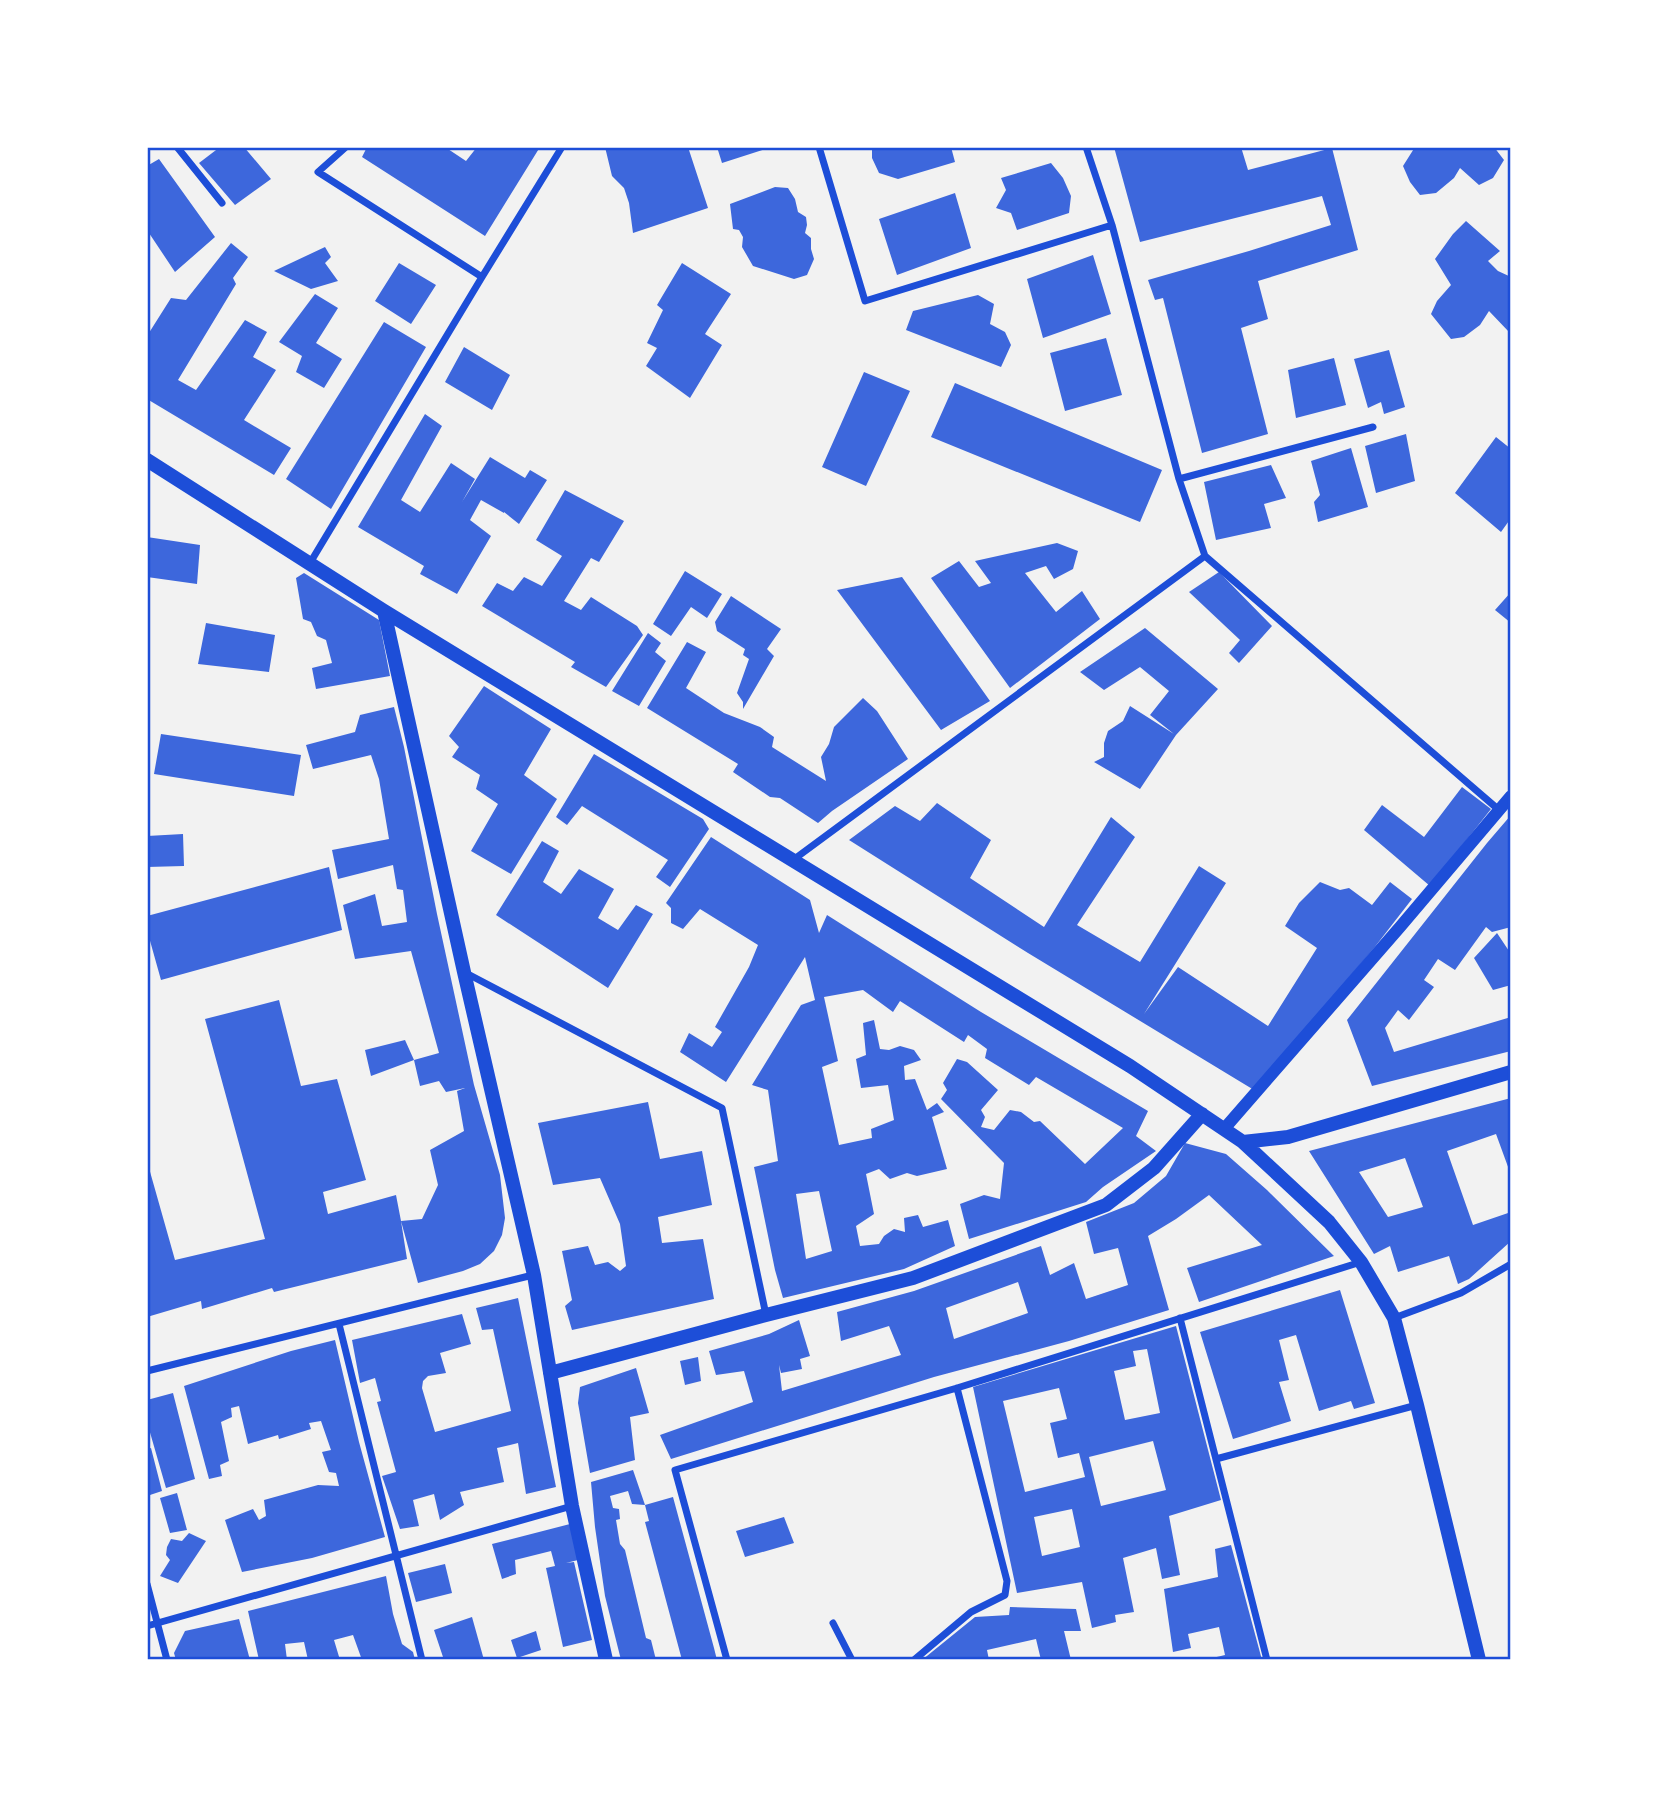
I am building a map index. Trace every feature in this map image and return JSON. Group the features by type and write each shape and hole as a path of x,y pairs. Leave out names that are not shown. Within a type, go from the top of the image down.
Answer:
{"main road":[{"path":"147,460 384,611 1130,1066 1243,1142 1329,1222 1362,1262 1394,1318 1479,1660"},
{"path":"384,611 534,1275 572,1506 606,1660"},
{"path":"1243,1142 1288,1137 1511,1072"},
{"path":"550,1373 912,1279 1106,1205 1154,1168 1202,1114"}],"street":[{"path":"177,147 222,203"},
{"path":"346,147 318,172 482,277"},
{"path":"310,564 562,147"},
{"path":"819,147 865,301 1112,225"},
{"path":"1086,147 1112,225 1179,479 1205,556 1499,810"},
{"path":"1179,479 1373,427"},
{"path":"793,860 1205,556"},
{"path":"1224,1129 1511,796"},
{"path":"464,972 722,1108 766,1315"},
{"path":"727,1660 675,1470 957,1388 1362,1262"},
{"path":"1394,1318 1461,1293 1511,1264"},
{"path":"147,1371 534,1275"},
{"path":"1180,1318 1267,1660"},
{"path":"339,1324 422,1660"},
{"path":"914,1660 971,1612 1005,1595 1007,1581 957,1388"},
{"path":"1216,1459 1417,1405"},
{"path":"147,1626 572,1506"},
{"path":"147,1584 167,1660"},
{"path":"833,1623 852,1660"}],"building":[{"path":"220,147 244,147 271,179 235,205 199,163"},
{"path":"367,147 445,147 466,161 477,147 540,147 485,236 362,157"},
{"path":"605,147 688,147 708,208 633,233 629,203 624,188 612,176"},
{"path":"717,147 769,147 769,148 722,163"},
{"path":"872,147 951,147 955,162 898,179 879,173 872,158"},
{"path":"1114,147 1241,147 1248,170 1332,148 1358,250 1258,281 1268,319 1241,328 1268,434 1202,453 1163,298 1155,300 1148,280 1331,225 1322,196 1140,242"},
{"path":"1415,147 1494,147 1504,160 1493,178 1479,185 1460,168 1454,178 1436,193 1420,195 1403,166"},
{"path":"159,159 215,237 175,272 147,230 147,166"},
{"path":"1051,163 1063,178 1071,196 1069,213 1017,230 1011,213 996,208 1006,190 1001,178"},
{"path":"775,187 788,188 795,199 798,212 806,217 805,233 811,238 814,259 807,275 794,279 753,266 742,247 743,237 739,230 733,229 730,204"},
{"path":"955,193 971,248 897,275 879,219"},
{"path":"1466,221 1500,251 1488,261 1498,271 1511,277 1509,332 1489,311 1480,325 1464,337 1451,339 1431,314 1437,301 1451,285 1435,259"},
{"path":"231,243 248,257 233,278 236,284 178,380 196,390 245,320 267,332 253,357 276,370 244,420 291,448 274,475 147,399 147,336 171,298 186,300"},
{"path":"325,247 331,257 325,263 338,281 311,289 274,271"},
{"path":"1093,255 1111,314 1043,338 1027,279"},
{"path":"399,263 436,285 411,324 375,301"},
{"path":"682,263 731,294 705,334 722,345 690,398 646,366 657,348 647,343 663,310 657,305"},
{"path":"315,294 338,308 316,343 342,359 324,388 296,372 302,356 279,342"},
{"path":"978,295 994,304 990,324 1005,332 1011,345 1001,367 906,330 913,311"},
{"path":"384,322 426,347 331,509 286,479"},
{"path":"1106,338 1122,395 1065,411 1050,353"},
{"path":"464,347 510,375 492,410 445,382"},
{"path":"1389,350 1405,407 1384,414 1381,402 1368,408 1354,359"},
{"path":"1334,358 1346,405 1296,418 1288,370"},
{"path":"864,372 910,391 866,486 822,467"},
{"path":"955,383 1162,470 1140,522 931,437"},
{"path":"425,414 442,426 401,500 420,512 451,463 475,479 462,502 490,457 525,478 530,470 547,480 519,524 504,512 481,500 470,520 491,536 457,594 420,574 424,566 358,527"},
{"path":"1406,434 1415,481 1376,493 1365,446"},
{"path":"1496,437 1511,449 1511,518 1501,532 1455,493"},
{"path":"1351,448 1368,507 1318,522 1314,502 1320,495 1311,461"},
{"path":"1271,465 1286,498 1264,504 1271,528 1216,540 1204,482"},
{"path":"565,490 624,521 599,562 591,558 564,601 581,610 591,597 637,626 643,635 606,687 571,667 575,662 482,606 497,583 513,591 524,577 542,586 562,556 536,540"},
{"path":"147,537 200,545 197,584 147,577"},
{"path":"1057,543 1078,551 1073,569 1054,579 1046,566 1025,573 1056,612 1082,591 1100,619 1010,688 931,578 959,561 979,587 991,583 975,561"},
{"path":"685,571 722,594 707,618 691,607 671,636 653,624"},
{"path":"1219,572 1272,626 1239,663 1229,653 1240,640 1189,592"},
{"path":"304,573 379,620 390,676 316,689 312,668 332,663 326,640 317,636 311,622 303,619 296,578"},
{"path":"902,577 990,701 941,730 837,590"},
{"path":"1511,592 1511,623 1495,610"},
{"path":"731,596 781,629 767,649 774,656 743,709 743,702 737,693 749,659 743,655 745,649 717,631 715,622"},
{"path":"206,623 275,635 269,672 198,664"},
{"path":"1145,628 1218,689 1176,735 1140,789 1094,762 1104,757 1104,743 1108,731 1123,721 1130,706 1174,734 1150,715 1169,691 1140,667 1104,690 1080,672"},
{"path":"648,633 661,643 655,652 666,661 639,706 612,691"},
{"path":"687,642 706,652 686,688 724,713 760,727 774,737 772,747 826,781 821,757 829,744 834,727 863,698 877,711 908,759 818,823 780,798 770,797 733,772 738,764 647,708"},
{"path":"484,686 551,729 524,775 557,799 511,874 471,851 498,804 476,789 480,775 452,757 459,747 449,736"},
{"path":"394,707 474,1085 500,1175 505,1218 502,1235 494,1251 480,1264 418,1283 401,1221 422,1219 438,1185 430,1150 464,1131 457,1091 465,1088 446,1092 439,1081 420,1086 414,1060 439,1053 411,951 355,959 343,905 375,894 382,926 407,922 403,890 397,889 393,865 338,879 332,850 389,839 379,779 371,755 313,769 306,745 355,732 360,715"},
{"path":"161,734 301,755 294,796 154,774"},
{"path":"594,754 703,819 709,829 670,887 656,877 668,860 582,806 567,825 556,817"},
{"path":"1462,787 1491,809 1430,886 1364,830 1382,805 1424,837"},
{"path":"937,803 991,840 970,878 1044,927 1111,817 1135,837 1077,925 1140,962 1199,866 1226,883 1144,1014 1178,967 1268,1026 1317,948 1285,926 1299,903 1320,882 1340,890 1349,888 1372,905 1390,882 1412,899 1254,1090 1028,953 849,840 895,806 920,821"},
{"path":"1511,815 1511,927 1492,932 1486,927 1455,970 1438,959 1424,980 1434,987 1409,1020 1398,1010 1385,1028 1394,1052 1511,1017 1511,1051 1372,1086 1347,1020"},
{"path":"183,834 184,866 147,867 147,836"},
{"path":"711,837 810,900 819,933 827,915 981,1012 1148,1111 1136,1136 1156,1151 1103,1187 1086,1202 969,1239 960,1204 984,1195 1000,1199 1004,1163 941,1099 947,1090 943,1083 957,1059 967,1062 998,1090 981,1110 985,1117 981,1127 994,1130 1010,1110 1021,1112 1034,1122 1040,1121 1085,1164 1123,1128 1036,1077 1029,1085 985,1058 987,1049 968,1035 964,1042 900,1001 893,1012 863,990 824,997 838,1061 822,1067 839,1145 872,1138 871,1129 894,1120 888,1085 861,1088 856,1059 866,1055 863,1023 874,1020 880,1049 889,1050 900,1046 914,1050 921,1060 904,1066 905,1080 915,1079 927,1110 937,1103 944,1112 932,1117 947,1169 917,1176 907,1173 890,1179 879,1169 866,1174 874,1214 856,1226 860,1246 879,1244 884,1236 894,1229 905,1232 904,1218 918,1215 923,1227 948,1220 955,1246 904,1269 783,1298 754,1167 778,1161 768,1090 752,1085 801,1005 815,1000 805,957 726,1082 680,1052 689,1033 712,1047 722,1032 715,1027 749,967 758,945 700,909 683,929 671,923 671,908 666,903","holes":["819,1191 832,1251 806,1259 796,1194"]},
{"path":"542,841 559,851 543,882 561,894 579,869 614,889 598,918 618,930 636,905 653,914 608,988 496,915"},
{"path":"329,867 342,930 161,980 147,930 147,916"},
{"path":"1497,933 1511,954 1511,985 1493,990 1474,958"},
{"path":"279,1000 301,1086 337,1079 366,1180 323,1192 328,1214 396,1195 407,1259 274,1292 272,1288 202,1309 201,1301 147,1317 147,1161 175,1260 265,1239 205,1019"},
{"path":"405,1040 414,1060 371,1076 365,1050"},
{"path":"1511,1098 1511,1175 1496,1134 1447,1151 1473,1225 1511,1212 1511,1241 1469,1279 1458,1284 1449,1256 1398,1272 1390,1246 1374,1254 1309,1151","holes":["1405,1158 1423,1207 1388,1217 1359,1172"]},
{"path":"648,1102 660,1159 702,1151 712,1205 658,1217 662,1243 703,1239 714,1299 572,1330 565,1306 572,1300 562,1251 588,1246 595,1265 608,1262 620,1271 626,1266 620,1224 600,1178 553,1185 538,1123"},
{"path":"1185,1143 1226,1154 1334,1256 1199,1302 1187,1268 1262,1245 1209,1195 1148,1236 1169,1310 1069,1341 934,1377 671,1459 660,1435 753,1402 744,1371 716,1375 709,1351 769,1334 799,1320 810,1356 800,1359 802,1369 781,1373 779,1365 782,1391 901,1355 889,1326 841,1341 837,1312 914,1291 1041,1246 1050,1275 1074,1263 1086,1299 1128,1285 1118,1248 1094,1254 1086,1222 1134,1203 1166,1176","holes":["1018,1282 1028,1313 954,1339 946,1308"]},
{"path":"1340,1290 1375,1403 1354,1409 1351,1401 1319,1411 1296,1335 1279,1340 1289,1380 1279,1382 1291,1421 1233,1439 1200,1332"},
{"path":"518,1298 556,1487 526,1494 518,1443 497,1448 504,1482 460,1492 464,1505 440,1520 434,1494 413,1500 419,1526 400,1529 382,1476 396,1472 377,1402 381,1401 375,1378 360,1383 352,1340 462,1314 471,1344 440,1353 446,1373 428,1376 423,1381 422,1388 435,1432 511,1411 493,1329 482,1330 476,1308"},
{"path":"1176,1326 1221,1500 1169,1516 1180,1575 1162,1579 1156,1548 1123,1558 1134,1612 1115,1615 1116,1622 1092,1628 1082,1582 1017,1593 973,1387","holes":["1147,1349 1160,1413 1125,1420 1114,1371 1136,1366 1133,1351","1059,1388 1067,1419 1050,1423 1058,1458 1079,1453 1085,1477 1025,1492 1003,1401","1153,1441 1166,1490 1101,1506 1089,1457","1072,1509 1080,1547 1042,1556 1034,1517"]},
{"path":"335,1340 385,1537 312,1558 242,1572 225,1520 253,1509 259,1520 266,1516 264,1500 318,1485 339,1486 336,1473 329,1472 322,1452 331,1450 321,1421 309,1423 311,1429 279,1439 278,1435 248,1444 239,1406 231,1408 232,1417 221,1422 229,1461 220,1465 222,1476 209,1479 184,1386 291,1351"},
{"path":"698,1357 701,1381 685,1385 680,1361"},
{"path":"636,1368 649,1413 630,1417 635,1460 590,1473 578,1403 580,1387"},
{"path":"173,1393 195,1479 166,1488 147,1422 147,1400"},
{"path":"151,1448 162,1491 147,1496 147,1449"},
{"path":"633,1470 645,1505 632,1504 628,1491 610,1496 613,1508 619,1509 620,1519 616,1520 620,1544 625,1550 646,1638 651,1640 656,1660 621,1660 605,1596 595,1527 591,1482"},
{"path":"177,1493 187,1530 170,1533 160,1498"},
{"path":"673,1497 717,1660 682,1660 645,1522 649,1521 645,1505"},
{"path":"784,1517 794,1543 745,1557 736,1531"},
{"path":"570,1524 578,1560 566,1563 574,1562 592,1640 563,1647 546,1568 555,1566 551,1551 515,1560 516,1574 502,1579 492,1544"},
{"path":"189,1533 206,1541 178,1583 160,1576 170,1560 166,1555 171,1539 182,1541"},
{"path":"1231,1545 1262,1660 1204,1660 1225,1655 1219,1627 1188,1634 1191,1648 1173,1652 1164,1589 1218,1577 1215,1549"},
{"path":"445,1564 452,1593 416,1602 408,1573"},
{"path":"386,1576 402,1644 413,1652 415,1660 362,1660 353,1635 334,1640 340,1660 308,1660 304,1642 285,1644 287,1660 259,1660 248,1611"},
{"path":"1010,1607 1076,1609 1081,1631 1064,1631 1071,1660 1041,1660 1036,1639 987,1650 989,1660 922,1660 975,1617 1009,1615"},
{"path":"472,1617 484,1660 444,1660 434,1630"},
{"path":"239,1619 250,1660 176,1660 174,1653 185,1631"},
{"path":"536,1631 541,1650 517,1658 511,1640"}]}
